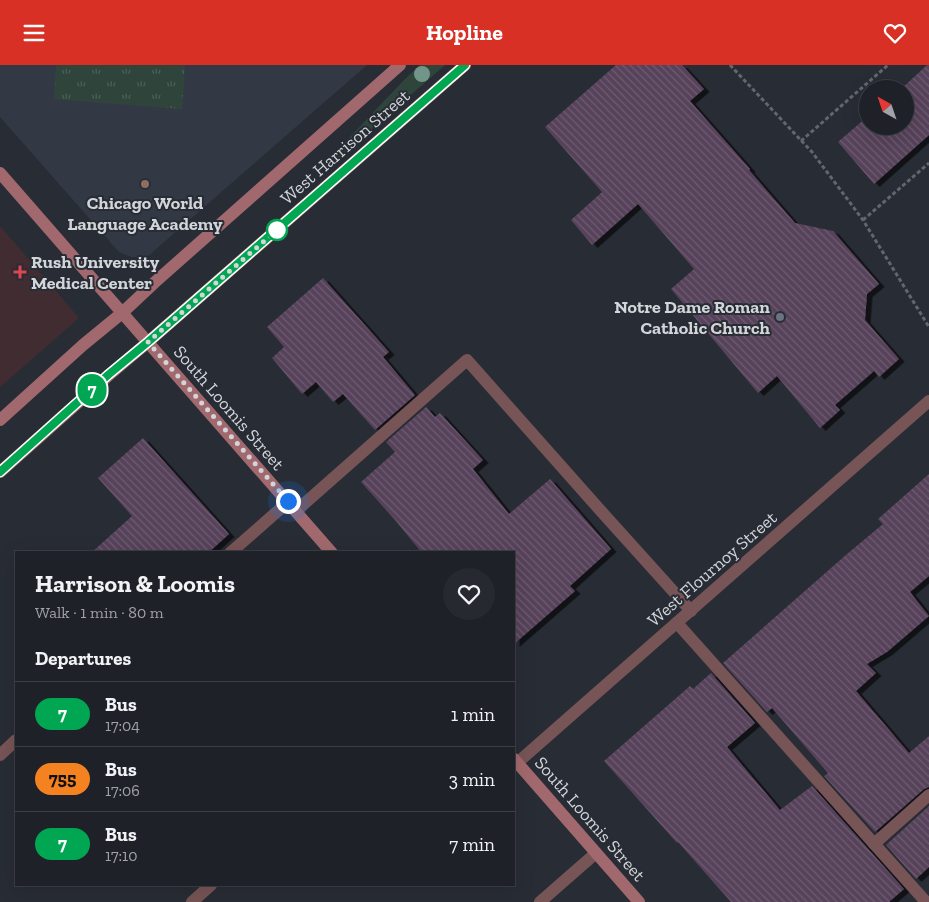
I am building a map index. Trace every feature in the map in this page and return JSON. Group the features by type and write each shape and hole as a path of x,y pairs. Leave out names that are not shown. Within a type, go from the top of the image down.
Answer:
{"main road":[{"name":"West Harrison Street","path":"0,420 400,65"},
{"name":"West Harrison Street","path":"0,472 108,375 465,65"},
{"name":"South Loomis Street","path":"0,173 330,551"},
{"name":"South Loomis Street","path":"516,761 639,902"}],"street":[{"path":"233,551 292,506 468,360 691,611"},
{"name":"West Flournoy Street","path":"516,761 691,611 929,401"},
{"path":"677,623 926,902"},
{"path":"0,755 15,741"},
{"path":"874,844 929,795"},
{"path":"540,902 596,853"},
{"path":"192,902 210,886"}],"path":[{"path":"730,65 812,152 864,220 929,327"},
{"path":"801,141 888,65"},
{"path":"864,220 929,163"}],"shaded area":[{"name":"Chicago World Language Academy","path":"0,65 367,65 147,257 131,257 119,252 0,117"},
{"name":"Rush University Medical Center","path":"0,226 79,318 0,387"}],"green space":[{"path":"56,65 185,65 182,109 54,99"},
{"path":"420,65 445,65 334,162 330,158"}],"building":[{"path":"616,65 682,65 704,89 690,101 795,223 833,231 879,284 867,294 865,320 899,359 879,377 874,371 835,405 840,410 820,428 777,376 758,393 671,289 694,269 638,204 592,245 571,220 602,192 545,127"},
{"path":"929,65 929,135 874,184 838,142 859,124 859,135 914,135 914,80 911,80"},
{"path":"323,278 389,352 383,357 415,395 375,430 343,394 333,402 316,382 302,394 272,358 284,347 267,327"},
{"path":"426,407 435,417 440,413 483,460 473,469 509,514 550,479 611,549 570,586 575,591 515,643 515,551 420,551 361,482 395,452 386,442"},
{"path":"143,438 229,534 210,551 93,551 132,516 98,478"},
{"path":"929,474 929,576 910,592 929,616 887,652 867,664 876,673 856,691 909,753 929,736 929,787 924,789 875,832 824,776 828,773 772,708 767,712 723,663 883,524 878,519"},
{"path":"711,673 755,723 727,747 780,810 812,786 904,889 889,902 731,902 604,761 690,686 693,689"},
{"path":"929,806 929,867 916,879 886,845"}],"bus line":[{"name":"7","path":"0,472 108,375 272,235 465,65"}],"place":[{"name":"Chicago World Language Academy","path":"145,184"},
{"name":"Rush University Medical Center","path":"20,272"},
{"name":"Notre Dame Roman Catholic Church","path":"780,317"}],"route":[{"path":"277,230 148,342 288,501"}]}
